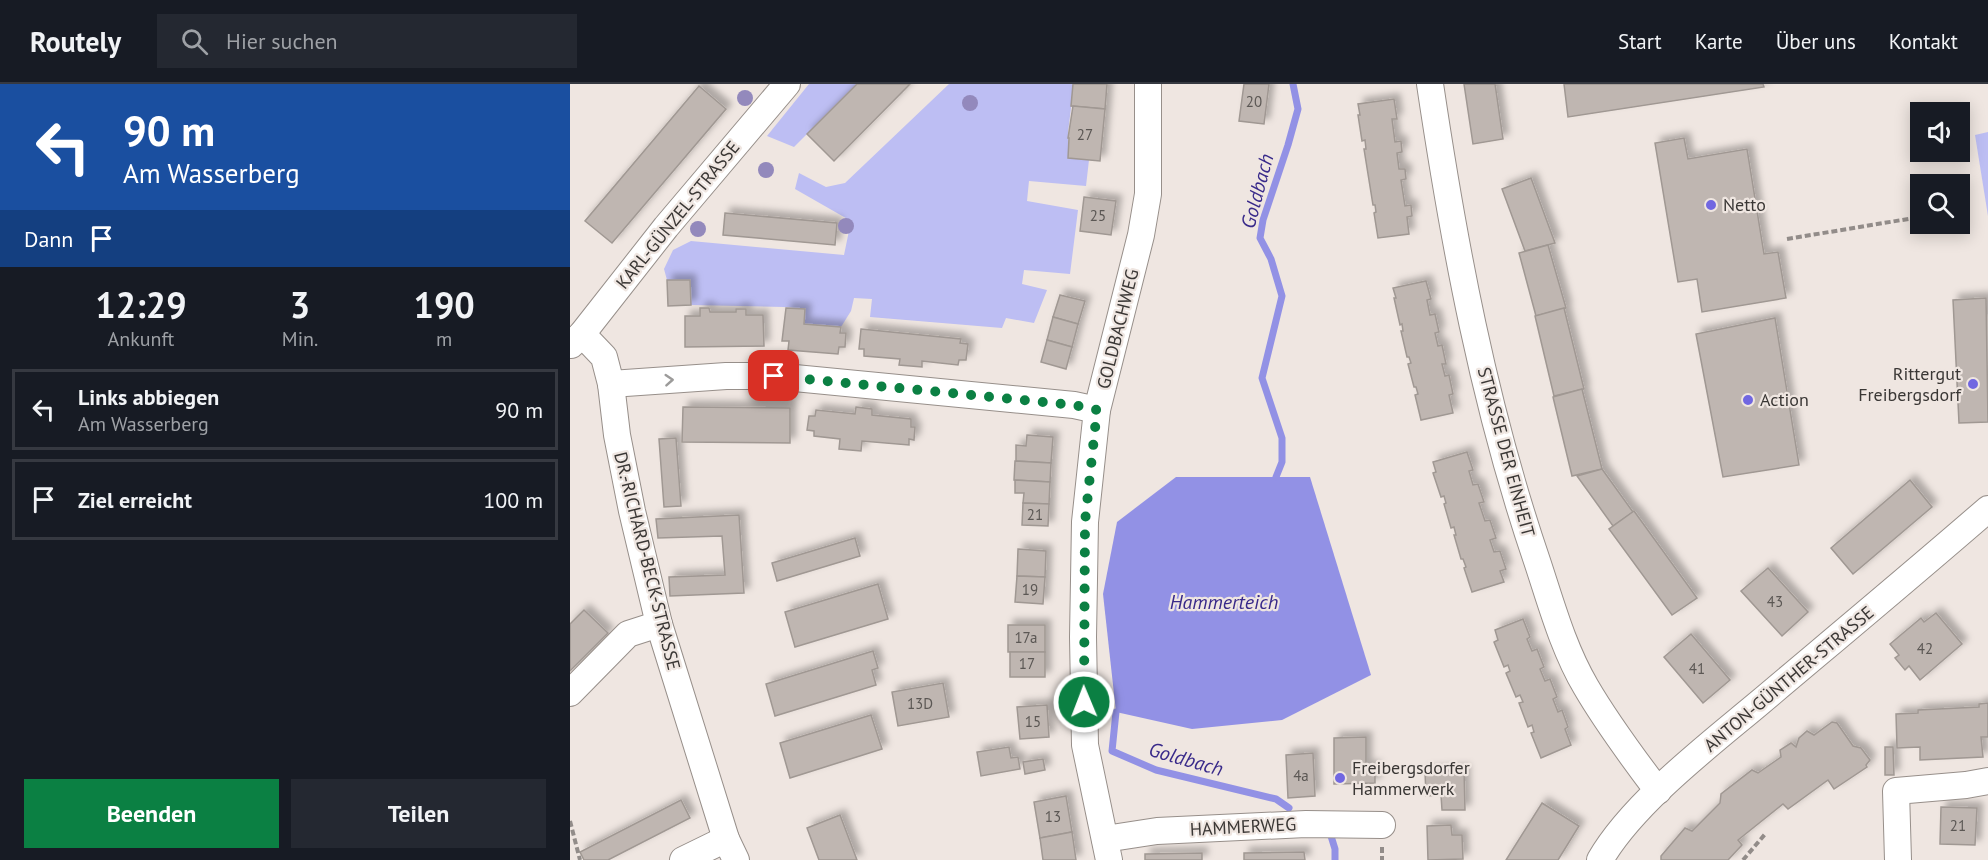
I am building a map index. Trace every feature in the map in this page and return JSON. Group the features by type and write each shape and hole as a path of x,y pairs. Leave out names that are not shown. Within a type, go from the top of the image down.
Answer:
{"street":[{"name":"KARL-GÜNZEL-STRASSE","path":"576,340 666,227 787,84"},
{"name":"GOLDBACHWEG","path":"1107,849 1085,745 1083,637 1085,522 1097,410 1141,235 1146,204 1148,84"},
{"name":"STRASSE DER EINHEIT","path":"1430,84 1456,250 1495,422 1521,515 1561,632 1585,686 1658,791"},
{"name":"DR.-RICHARD-BECK-STRASSE","path":"576,340 604,357 611,384 617,435 632,511 659,624 731,850"},
{"path":"611,384 726,376 774,376 1074,405 1097,410"},
{"name":"ANTON-GÜNTHER-STRASSE","path":"1600,860 1631,819 1658,791 1722,735 1984,519"},
{"path":"570,693 628,634 659,624"},
{"path":"1898,860 1896,791 1988,781"},
{"name":"HAMMERWEG","path":"1107,849 1157,831 1305,824 1382,825"},
{"path":"683,860 731,850"}],"path":[{"path":"1786,239 1910,219"},
{"path":"570,821 580,860"},
{"path":"1743,860 1766,833"}],"shaded area":[{"path":"809,84 857,84 794,147 767,136"},
{"path":"949,84 1074,84 1068,132 1068,158 1089,160 1086,186 1029,181 1027,201 1078,210 1070,274 1024,270 1022,284 1047,290 1034,323 1006,318 1002,328 870,317 872,299 854,298 851,311 841,327 804,324 804,309 691,305 690,280 667,280 664,269 673,250 691,241 844,255 851,221 795,189 799,173 826,187 845,183"},
{"path":"1988,132 1988,216 1975,135"}],"water":[{"name":"Hammerteich","path":"1176,477 1310,477 1371,675 1282,720 1192,729 1116,712 1103,594 1117,522"}],"building":[{"path":"857,84 910,84 834,161 807,134"},
{"path":"1073,84 1107,84 1105,109 1071,106"},
{"path":"1244,84 1269,84 1264,124 1239,121"},
{"path":"1464,84 1495,84 1503,139 1473,144"},
{"path":"1564,84 1763,84 1764,87 1568,117"},
{"path":"699,86 726,109 612,243 585,221"},
{"path":"1394,99 1397,119 1392,119 1395,142 1401,141 1402,152 1397,153 1399,169 1405,169 1406,179 1401,180 1405,206 1411,205 1412,216 1407,217 1409,234 1378,238 1375,205 1373,205 1364,149 1366,149 1365,140 1362,141 1358,104"},
{"path":"1073,106 1105,109 1100,161 1068,158 1068,138"},
{"name":"Netto","path":"1684,138 1688,159 1747,149 1764,254 1778,252 1786,298 1702,312 1697,279 1678,282 1655,143"},
{"path":"1531,178 1555,243 1525,251 1502,189"},
{"path":"1084,197 1116,201 1111,235 1080,231"},
{"path":"725,213 837,223 835,245 723,235"},
{"path":"1548,245 1566,308 1536,316 1519,253"},
{"path":"667,280 690,280 691,305 668,306"},
{"path":"1426,281 1431,299 1427,300 1430,315 1435,314 1439,332 1435,333 1438,346 1442,345 1446,364 1442,364 1445,376 1449,375 1453,394 1449,395 1453,413 1421,420 1415,395 1418,394 1408,364 1411,363 1407,357 1393,288"},
{"path":"1060,295 1085,301 1078,324 1053,317"},
{"name":"Rittergut Freibergsdorf","path":"1986,298 1988,422 1959,423 1953,300"},
{"path":"700,308 709,308 710,312 736,312 736,309 746,309 746,315 763,315 764,346 685,347 685,316 700,316"},
{"path":"786,308 805,309 804,324 841,327 840,333 846,333 845,347 839,347 838,354 788,350 789,341 782,341"},
{"path":"1564,308 1584,389 1554,396 1535,316"},
{"path":"1053,317 1078,324 1072,347 1047,340"},
{"name":"Action","path":"1775,318 1799,465 1723,477 1696,334"},
{"path":"861,329 961,339 960,343 968,344 966,360 959,360 958,365 922,361 922,367 899,365 900,359 864,356 864,349 859,349"},
{"path":"1047,340 1072,347 1066,369 1041,362"},
{"path":"1582,389 1602,469 1572,476 1553,397"},
{"path":"683,407 790,408 790,443 682,442"},
{"path":"856,407 872,409 872,415 911,419 911,427 915,427 914,440 909,439 909,445 862,441 861,451 839,449 840,439 814,436 814,431 807,430 809,416 815,416 816,410 855,414"},
{"path":"1027,435 1053,437 1051,463 1016,461 1016,445 1026,446"},
{"path":"676,438 681,506 664,507 659,439"},
{"path":"1467,452 1473,470 1469,471 1473,485 1478,484 1484,502 1479,503 1485,521 1490,520 1496,538 1490,540 1494,552 1500,551 1506,569 1500,571 1504,582 1472,592 1464,568 1466,567 1461,559 1454,535 1456,535 1454,527 1451,528 1444,504 1446,503 1444,496 1441,497 1433,473 1436,472 1433,462"},
{"path":"1015,461 1051,463 1050,482 1014,480"},
{"path":"1602,469 1633,512 1613,526 1577,476"},
{"path":"1015,480 1050,482 1049,504 1023,503 1024,493 1015,493"},
{"path":"1910,480 1932,507 1853,574 1831,548"},
{"path":"1023,503 1049,504 1048,526 1022,525"},
{"path":"1634,511 1697,598 1672,615 1609,529"},
{"path":"739,515 744,593 670,596 669,577 725,575 722,536 658,538 656,519"},
{"path":"855,538 860,556 777,581 772,563"},
{"path":"1018,549 1046,551 1045,577 1017,576"},
{"path":"1768,568 1808,612 1782,636 1741,591"},
{"path":"1017,576 1045,577 1043,604 1015,602"},
{"path":"878,584 888,619 795,647 785,612"},
{"path":"584,610 608,633 570,671 570,624"},
{"path":"1936,613 1962,644 1920,680 1909,666 1905,670 1895,658 1899,655 1890,644 1921,618 1924,622"},
{"path":"1523,619 1530,637 1527,639 1532,651 1537,649 1544,667 1540,669 1545,681 1550,679 1557,697 1553,699 1558,712 1562,710 1568,727 1565,729 1571,745 1541,758 1531,733 1534,732 1532,725 1528,727 1519,703 1523,702 1520,695 1516,697 1506,673 1510,671 1508,665 1504,667 1494,642 1498,640 1495,630"},
{"path":"1008,625 1045,625 1045,652 1008,652"},
{"path":"1691,634 1730,680 1703,703 1664,657"},
{"path":"873,651 878,668 872,670 876,685 775,716 766,684"},
{"path":"1010,652 1045,652 1045,677 1010,677"},
{"path":"943,683 949,717 898,726 892,692"},
{"path":"1988,703 1988,737 1981,737 1983,757 1920,760 1920,747 1897,748 1896,714 1918,713 1918,710 1979,707 1979,704"},
{"path":"1047,705 1049,737 1020,739 1017,707"},
{"path":"871,715 882,749 790,778 780,743"},
{"path":"1832,722 1837,723 1853,746 1861,748 1870,760 1867,767 1834,789 1828,780 1788,809 1783,804 1738,840 1742,845 1728,860 1661,860 1661,856 1685,828 1692,831 1720,803 1721,794 1752,770 1758,773 1781,757 1780,750 1791,743 1796,747 1799,738 1807,731 1814,735"},
{"path":"1366,737 1366,767 1375,766 1375,783 1334,784 1334,738"},
{"path":"1009,747 1011,758 1018,757 1020,769 981,776 977,752"},
{"path":"1885,747 1893,747 1894,775 1885,775"},
{"path":"1313,753 1315,796 1288,798 1286,755"},
{"path":"1043,759 1045,770 1025,774 1023,762"},
{"path":"1464,770 1465,810 1442,810 1441,795 1426,796 1425,772"},
{"path":"1066,796 1072,832 1040,838 1034,802"},
{"path":"681,800 690,818 608,860 584,860 580,852"},
{"path":"1542,803 1579,826 1558,860 1506,860"},
{"path":"1941,807 1977,808 1975,845 1940,844"},
{"path":"840,815 857,860 819,860 807,828"},
{"path":"1451,825 1452,835 1462,835 1463,859 1428,860 1427,826"},
{"path":"1072,832 1076,860 1043,860 1040,838"},
{"path":"1304,852 1305,860 1244,860 1244,853"},
{"path":"1202,853 1202,860 1145,860 1145,854"}],"waterway":[{"name":"Goldbach","path":"1276,477 1282,462 1282,438 1262,378 1282,296 1271,259 1260,238 1263,220 1298,109 1293,84"},
{"name":"Goldbach","path":"1116,712 1112,751 1156,770 1276,799 1289,808"},
{"name":"Goldbach","path":"1331,836 1335,849 1335,860"}],"place":[{"name":"Netto","path":"1711,205"},
{"name":"Rittergut Freibergsdorf","path":"1973,384"},
{"name":"Action","path":"1748,400"},
{"name":"Freibergsdorfer Hammerwerk","path":"1340,778"}],"route":[{"path":"774,376 1074,405 1097,410 1085,522 1084,702"}]}
